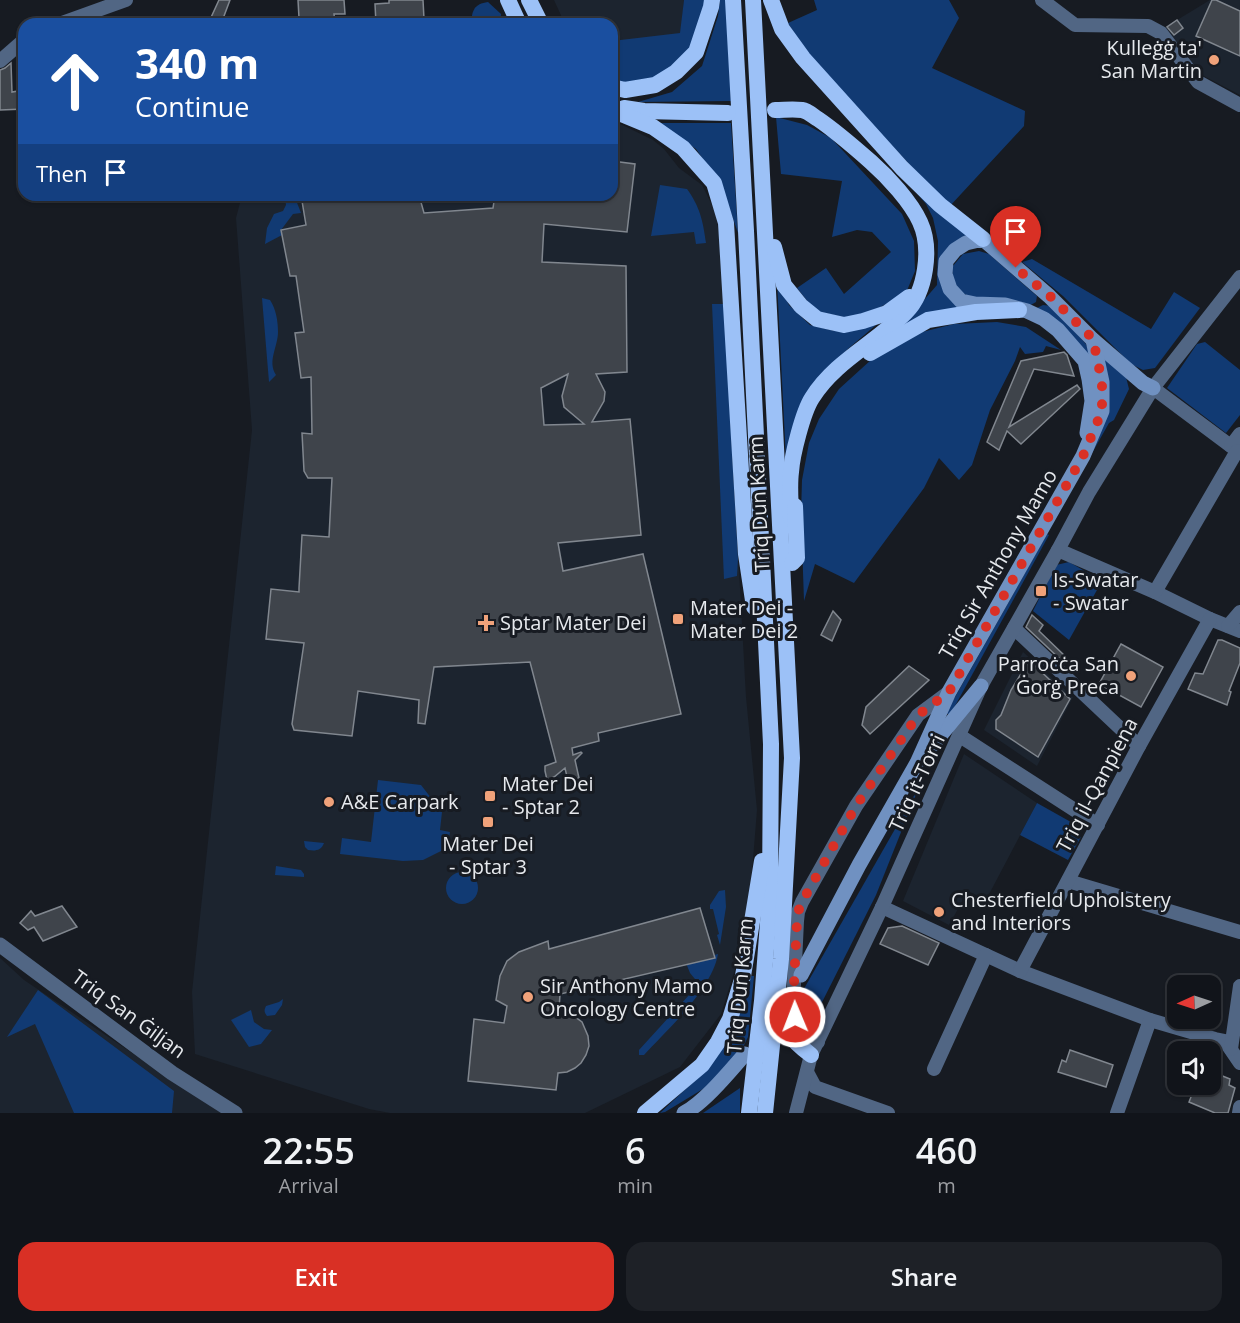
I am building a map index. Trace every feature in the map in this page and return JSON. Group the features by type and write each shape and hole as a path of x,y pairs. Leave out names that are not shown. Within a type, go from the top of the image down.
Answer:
{"highway":[{"path":"508,0 516,18"},
{"path":"529,0 538,18"},
{"path":"618,88 626,90 655,85 676,72 696,52 712,0"},
{"name":"Triq Dun Karm","path":"733,0 771,744 770,896 762,1000 749,1113"},
{"name":"Triq Dun Karm","path":"753,0 792,758 788,959 765,1113"},
{"path":"771,0 782,29 803,58 902,168 940,205 983,239"},
{"path":"618,97 644,111"},
{"path":"618,109 728,113"},
{"path":"775,110 805,111 846,140 880,170 904,196 921,223 926,245 925,270 920,290 912,306 827,378 811,399 802,422 791,472 799,737 792,758"},
{"path":"618,111 653,127 683,148 714,183 726,223 746,554 767,682"},
{"path":"762,160 769,187 774,252 784,285 801,306 817,320 844,325 862,321 887,313 920,290"},
{"path":"792,563 797,558 795,485 804,442 818,407 840,377 872,351 928,320 976,312 1019,310"},
{"path":"645,1113 702,1065 730,1019 743,976 771,808"},
{"path":"788,959 784,1019 788,1033 796,1043 814,1049"}],"main road":[{"path":"1083,456 1092,401 1085,362 1058,330 1044,319 1005,305 961,301 950,289 945,274 946,261 955,250 966,243 983,239 1050,296 1093,339 1143,383 1153,388"},
{"path":"1083,456 1102,411 1102,382 1093,339"},
{"name":"Triq Sir Anthony Mamo","path":"801,975 859,865 917,763 949,692 1083,456"},
{"path":"917,763 981,686"},
{"path":"684,1113 692,1109 746,1054"}],"street":[{"path":"77,18 126,0"},
{"path":"1042,0 1075,25 1148,26 1161,33 1198,82 1240,105"},
{"path":"0,61 18,45"},
{"name":"Triq it-Torri","path":"796,1113 814,1049 882,907 981,686 1089,492 1153,388 1240,278"},
{"path":"1153,388 1236,450"},
{"path":"1155,592 1236,450 1240,434"},
{"path":"1058,550 1234,628 1240,612"},
{"name":"Triq il-Qanpiena","path":"1020,971 1138,746 1210,619"},
{"path":"1014,628 1138,746"},
{"name":"Triq Sir Anthony Mamo","path":"814,1049 795,1017 793,1005 788,959 798,912 856,806 918,715 949,692"},
{"path":"960,736 1098,825"},
{"path":"1068,881 1240,932"},
{"path":"882,907 1020,971 1150,1020 1225,1041 1240,1063"},
{"name":"Triq San Ġiljan","path":"0,945 172,1073 235,1113"},
{"path":"934,1070 986,955"},
{"path":"1231,1048 1240,986"},
{"path":"1117,1113 1150,1020"},
{"path":"807,1072 815,1087 888,1113"},
{"path":"1239,1113 1240,1107"}],"shaded area":[{"path":"554,0 684,0 681,33 618,46 618,18 562,18"},
{"path":"684,0 705,0 694,47 651,83 618,84 618,40 680,33"},
{"path":"720,0 726,0 731,101 638,102 672,92 702,66 718,16"},
{"path":"814,0 949,0 959,18 932,68 1025,111 1024,126 949,207 807,54 788,23 817,10"},
{"name":"Kulleġġ ta' San Martin","path":"1210,0 1240,0 1240,95 1200,74 1164,28"},
{"path":"488,2 501,14 501,18 472,18 475,8"},
{"path":"776,117 807,125 831,138 902,214 914,241 915,271 906,293 857,320 815,311 797,288 826,268 844,294 891,252 872,232 857,230 832,237 842,181 781,174"},
{"name":"Sptar Mater Dei","path":"618,123 653,140 664,149 679,168 702,185 715,211 721,244 746,697 757,810 749,909 735,969 721,1014 680,1067 585,1113 390,1113 369,1109 195,1054 192,992 252,430 236,218 240,201 618,201"},
{"path":"659,123 731,123 738,233 722,187 696,149"},
{"path":"660,185 687,189 700,214 706,243 696,244 694,232 651,236"},
{"path":"916,192 970,235 942,263 967,308 886,338 912,314 937,285 938,241 933,218 926,204"},
{"path":"286,201 296,201 301,213 293,214 281,230 282,235 265,244 267,228 274,214 283,211"},
{"path":"979,251 989,254 1037,296 1036,302 1029,306 975,299 962,293 953,282 952,267 963,254"},
{"path":"1032,259 1151,329 1174,292 1200,308 1155,368 1143,370 1131,364 1063,296 1022,262"},
{"path":"777,281 789,305 810,325 835,331 876,325 823,373 786,460"},
{"path":"262,298 270,300 278,324 278,338 273,359 276,375 269,382"},
{"path":"712,304 724,304 738,559 737,576 724,579"},
{"path":"1043,305 1052,306 1086,344 1098,373 1093,374 1035,309"},
{"path":"997,322 1026,327 1061,350 1046,346 1043,352 1025,354 1020,347 990,410 972,465 959,480 939,458 924,488 854,583 815,564 804,601 802,480 809,443 819,419 839,389 872,359 918,333 954,324"},
{"path":"1205,342 1240,370 1240,415 1226,433 1167,388 1197,344"},
{"path":"1100,355 1126,377 1129,389 1114,420 1109,423 1078,478"},
{"path":"1047,534 1049,535 950,715 946,713"},
{"path":"1069,562 1102,581 1069,640 1033,611 1056,565"},
{"path":"1023,652 1073,697 1037,766 984,730"},
{"path":"964,754 1037,803 986,900 968,891 949,925 903,901"},
{"path":"378,780 421,785 442,812 440,830 450,832 448,843 441,851 423,860 403,861 340,854 342,838 371,842"},
{"path":"919,787 876,895 809,1028 797,1007 801,994"},
{"path":"1037,803 1078,826 1081,837 1068,860 1020,835"},
{"path":"304,841 324,843 319,849 308,850"},
{"path":"276,866 301,870 304,877 275,875"},
{"path":"462,872 473,877 478,888 473,899 462,904 451,899 446,888 451,877"},
{"path":"725,890 726,907 720,945 713,909 710,909 710,905 719,891"},
{"path":"718,954 707,981 688,1008 644,1055 639,1055 639,1050 690,994 699,990 699,979 695,979 690,973 686,963"},
{"path":"0,958 24,980 221,1113 0,1113"},
{"path":"749,976 754,976 748,1037 735,1063 703,1089 660,1113 705,1071"},
{"path":"38,990 174,1091 172,1113 74,1113 35,1024 7,1037"},
{"path":"283,999 275,1015 267,1016 266,1006"},
{"path":"251,1010 254,1022 264,1029 272,1030 261,1044 249,1047 231,1020"},
{"path":"740,1088 740,1113 703,1113"}],"building":[{"path":"219,0 230,0 223,18 211,18"},
{"path":"298,0 344,0 345,14 334,14 334,18 299,18"},
{"path":"389,0 423,0 424,18 376,18 375,4 389,3"},
{"path":"1212,0 1240,11 1240,56 1196,36"},
{"path":"1177,20 1183,28 1174,35 1167,27"},
{"path":"11,63 12,92 18,91 18,109 0,110 0,70"},
{"name":"Sptar Mater Dei","path":"618,162 635,164 627,232 544,224 542,262 626,266 627,372 596,374 605,392 604,401 592,422 630,419 641,535 558,543 563,571 643,554 681,714 598,733 599,741 572,748 573,755 582,753 575,760 579,778 568,781 565,768 547,780 545,766 556,762 530,662 434,667 425,724 418,723 419,700 358,691 352,736 294,730 292,724 304,643 266,639 271,589 299,592 302,535 329,537 332,478 308,478 304,471 302,433 312,434 311,377 301,378 295,333 304,332 296,276 290,276 281,230 306,225 302,201 421,201 424,213 493,208 494,201 618,201","holes":["568,374 562,396 564,407 584,424 544,425 541,388"]},
{"path":"1064,352 1074,376 1034,369 1009,427 1077,385 1080,389 1021,444 1007,431 999,450 987,442 1021,361"},
{"path":"833,611 841,620 832,641 821,635"},
{"path":"1032,615 1043,625 1039,631 1066,657 1062,661 1026,627"},
{"path":"1218,640 1240,648 1240,663 1229,691 1231,692 1227,705 1188,689 1195,673 1203,674"},
{"name":"Parroċċa San Ġorġ Preca","path":"1121,644 1163,667 1141,707 1099,684"},
{"path":"1027,664 1033,664 1070,699 1038,757 996,729 996,720 1001,715 1011,690"},
{"path":"909,666 929,680 870,734 862,725 866,707"},
{"path":"62,906 77,927 43,941 34,927 28,930 20,923 31,911 35,916"},
{"name":"Sir Anthony Mamo Oncology Centre","path":"700,908 715,958 560,994 559,1010 571,1014 582,1022 588,1036 589,1046 581,1063 567,1072 558,1073 556,1090 468,1081 474,1019 504,1023 507,1006 496,1000 500,976 507,961 519,952 548,941 549,949"},
{"path":"902,926 939,943 928,965 880,944 888,928"},
{"path":"1070,1050 1113,1065 1106,1087 1058,1072 1062,1060 1066,1062"},
{"path":"1221,1075 1230,1079 1229,1085 1235,1088 1228,1113 1215,1113 1189,1102 1192,1095 1221,1095"}],"place":[{"name":"Kulleġġ ta' San Martin","path":"1214,60"},
{"name":"Is-Swatar - Swatar","path":"1041,591"},
{"name":"Mater Dei - Mater Dei 2","path":"678,619"},
{"name":"Sptar Mater Dei","path":"486,623"},
{"name":"Parroċċa San Ġorġ Preca","path":"1131,676"},
{"name":"Mater Dei - Sptar 2","path":"490,796"},
{"name":"A&E Carpark","path":"329,802"},
{"name":"Mater Dei - Sptar 3","path":"488,822"},
{"name":"Chesterfield Upholstery and Interiors","path":"939,912"},
{"name":"Sir Anthony Mamo Oncology Centre","path":"528,997"}],"route":[{"path":"795,1017 793,1005 797,921 802,902 856,806 918,715 949,692 1083,456 1102,411 1102,382 1093,339 1050,296 1016,268"}]}
